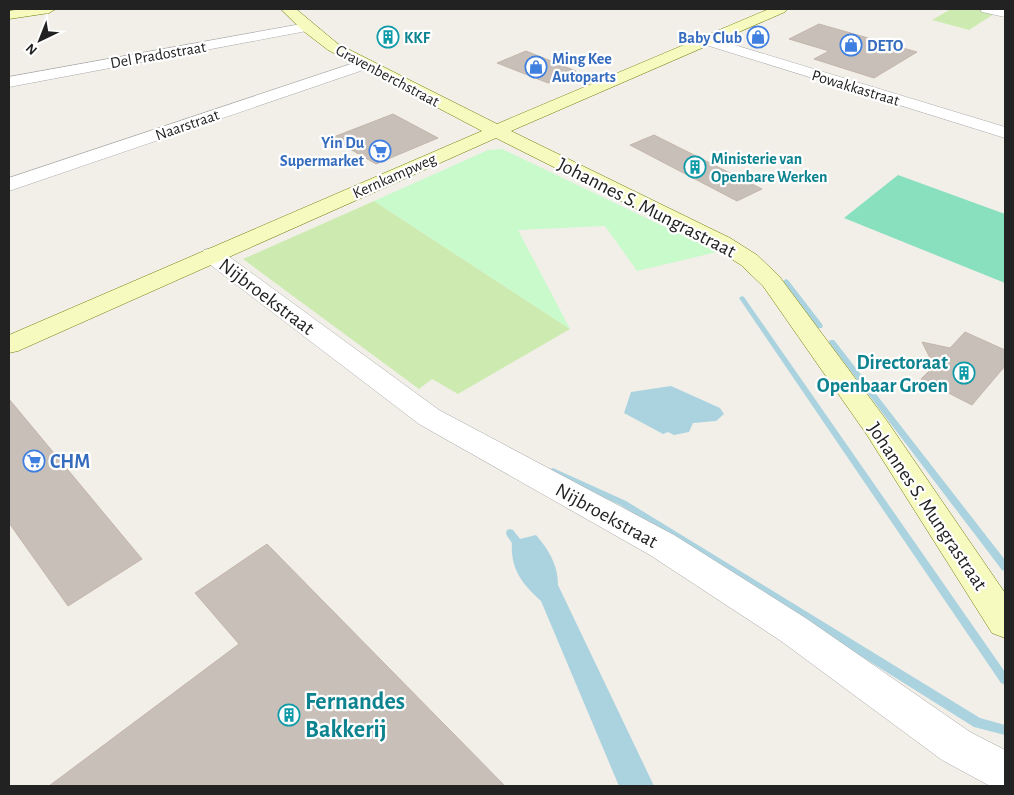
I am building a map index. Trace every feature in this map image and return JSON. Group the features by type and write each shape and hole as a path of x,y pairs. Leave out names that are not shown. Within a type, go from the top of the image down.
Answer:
{"street":[{"path":"9,15 49,9"},
{"name":"Gravenberchstraat","path":"288,9 333,47 496,131"},
{"name":"Kernkampweg","path":"9,345 496,131 780,9"},
{"path":"987,9 1005,13"},
{"name":"Del Pradostraat","path":"9,82 307,27"},
{"name":"Powakkastraat","path":"708,41 1005,133"},
{"name":"Naarstraat","path":"9,185 366,64"},
{"name":"Johannes S. Mungrastraat","path":"496,131 722,243 750,260 771,281 877,428 1005,622"},
{"name":"Nijbroekstraat","path":"212,255 429,417 662,545 794,630 956,746 1005,772"}],"green space":[{"path":"951,9 983,9 997,12 969,30 932,20"},
{"path":"502,149 717,252 637,271 605,226 518,230 570,329 374,201 488,150"},
{"path":"898,175 1005,214 1005,283 844,218"},
{"path":"374,201 570,329 458,394 432,379 419,389 243,259"}],"water":[{"path":"671,386 720,408 724,414 716,421 693,423 689,432 674,435 668,432 663,434 624,413 631,392"},
{"path":"536,535 552,558 558,578 558,585 654,786 619,786 541,601 518,574 513,559 512,541"}],"building":[{"name":"DETO","path":"819,24 917,52 874,78 814,59 829,51 789,39"},
{"name":"Ming Kee Autoparts","path":"526,51 576,71 548,83 497,63"},
{"name":"Yin Du Supermarket","path":"393,114 438,138 376,164 331,138"},
{"name":"Ministerie van Openbare Werken","path":"654,135 762,189 737,201 630,145"},
{"name":"Directoraat Openbaar Groen","path":"965,332 1005,350 1005,366 972,405 921,379 934,366 922,342 950,348"},
{"name":"CHM","path":"9,399 142,559 68,606 9,523"},
{"name":"Fernandes Bakkerij","path":"267,544 505,786 49,786 239,644 195,593"}],"waterway":[{"path":"786,281 820,326"},
{"path":"742,298 1005,680"},
{"path":"832,342 1005,567"},
{"path":"553,471 623,503 978,723 1005,730"},
{"path":"510,533 521,547"}],"place":[{"name":"KKF","path":"388,37"},
{"name":"Baby Club","path":"758,37"},
{"name":"DETO","path":"851,45"},
{"name":"Ming Kee Autoparts","path":"536,67"},
{"name":"Yin Du Supermarket","path":"380,151"},
{"name":"Ministerie van Openbare Werken","path":"695,167"},
{"name":"Directoraat Openbaar Groen","path":"964,373"},
{"name":"CHM","path":"34,461"},
{"name":"Fernandes Bakkerij","path":"289,715"}]}
